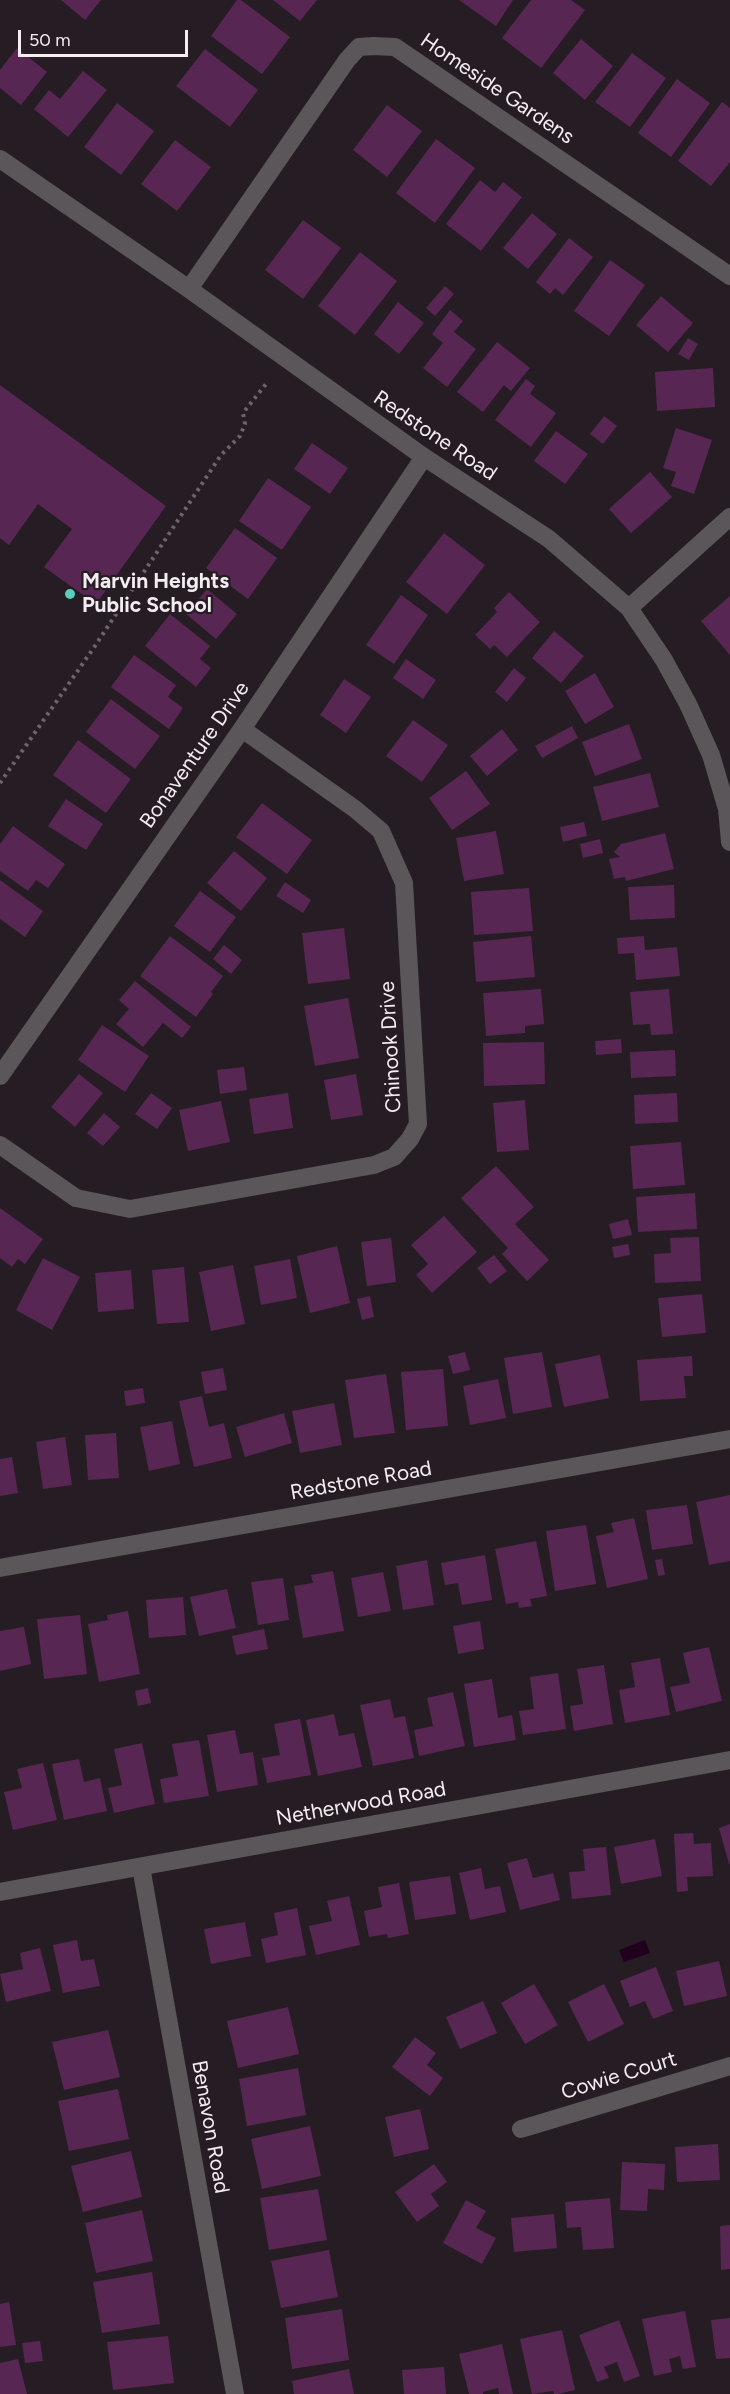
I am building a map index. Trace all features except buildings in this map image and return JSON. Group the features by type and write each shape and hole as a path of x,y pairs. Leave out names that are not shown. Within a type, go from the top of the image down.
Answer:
{"street":[{"name":"Homeside Gardens","path":"189,289 347,60 359,47 373,46 395,47 730,276"},
{"name":"Redstone Road","path":"0,159 189,289 424,457 549,539 628,608 664,660 688,704 711,755 727,809 730,842"},
{"name":"Bonaventure Drive","path":"0,1076 242,729 424,457"},
{"path":"628,608 730,517"},
{"name":"Chinook Drive","path":"0,1145 76,1198 130,1209 374,1165 394,1156 410,1139 418,1124 404,883 381,831 355,809 242,729"},
{"name":"Redstone Road","path":"0,1568 730,1439"},
{"name":"Netherwood Road","path":"0,1892 730,1760"},
{"name":"Benavon Road","path":"141,1867 235,2394"},
{"name":"Cowie Court","path":"520,2129 730,2066"}],"path":[{"path":"0,783 97,643 221,455 240,436 245,424 243,413 266,384"}],"shaded area":[{"path":"645,1940 650,1953 624,1962 619,1950"}],"place":[{"name":"Marvin Heights Public School","path":"70,594"}]}
